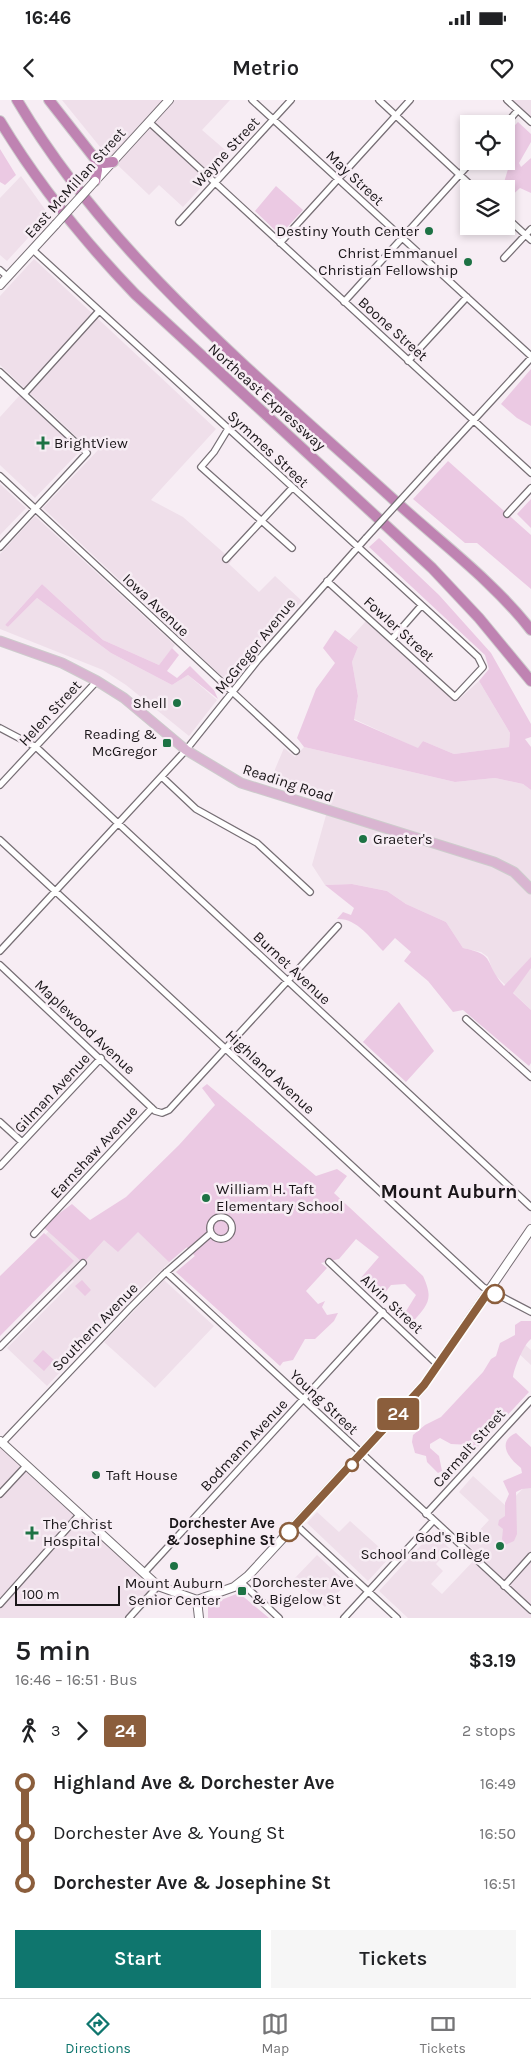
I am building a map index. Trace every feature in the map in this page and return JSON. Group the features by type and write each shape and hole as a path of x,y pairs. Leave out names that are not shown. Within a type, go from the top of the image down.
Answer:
{"highway":[{"name":"Northeast Expressway","path":"17,100 45,145 95,212 151,273 285,400 493,589 531,630"},
{"path":"49,100 96,160 104,163 112,162"},
{"name":"Northeast Expressway","path":"0,121 49,194 107,265 134,294 432,568 519,664 531,681"},
{"path":"95,181 96,160"},
{"path":"519,664 531,686"}],"main road":[{"name":"East McMillan Street","path":"0,285 170,100"},
{"name":"Reading Road","path":"0,641 62,663 97,681 124,698 186,750 241,783 494,862 514,872 531,889"},
{"path":"1,1442 158,1586 197,1600 216,1595 242,1582 424,1385 531,1228"},
{"path":"197,1600 199,1618"}],"street":[{"name":"May Street","path":"252,100 531,357"},
{"name":"Wayne Street","path":"179,222 290,100"},
{"path":"379,100 466,180"},
{"path":"280,243 410,100"},
{"path":"507,100 531,122"},
{"path":"514,115 518,110"},
{"name":"Boone Street","path":"149,122 531,473"},
{"path":"344,302 464,170"},
{"path":"515,225 531,240"},
{"path":"504,258 531,229"},
{"name":"Symmes Street","path":"33,250 478,658 483,667 455,696"},
{"path":"0,270 8,277"},
{"path":"408,361 467,297"},
{"path":"24,394 99,311"},
{"name":"McGregor Avenue","path":"0,951 162,778 258,660 327,581 531,357"},
{"path":"0,372 87,453 0,547"},
{"path":"228,429 214,452 201,467 292,548"},
{"name":"Iowa Avenue","path":"0,476 296,751"},
{"path":"226,559 292,488"},
{"path":"507,514 531,488"},
{"name":"Fowler Street","path":"327,581 455,696"},
{"path":"392,638 421,606"},
{"name":"Helen Street","path":"0,785 97,681"},
{"name":"Burnet Avenue","path":"0,728 36,747 531,1207"},
{"path":"162,778 196,809 257,843 310,892"},
{"name":"Highland Avenue","path":"0,840 489,1291 531,1312"},
{"name":"Earnshaw Avenue","path":"34,1234 152,1108 158,1113 169,1110 224,1047 338,926"},
{"name":"Maplewood Avenue","path":"0,965 152,1108"},
{"path":"466,1019 531,1077"},
{"name":"Gilman Avenue","path":"0,1166 101,1058"},
{"path":"0,1122 22,1142"},
{"name":"Southern Avenue","path":"1,1442 166,1272 211,1233"},
{"name":"Alvin Street","path":"329,1262 438,1365"},
{"path":"0,1347 83,1263"},
{"name":"Young Street","path":"166,1272 361,1455 531,1610"},
{"name":"Bodmann Avenue","path":"144,1573 383,1312"},
{"name":"Carmalt Street","path":"426,1514 531,1400"},
{"path":"0,1494 26,1466"},
{"path":"0,1604 80,1514"},
{"path":"344,1618 433,1521"},
{"path":"296,1525 397,1618"},
{"path":"504,1586 531,1556"},
{"path":"242,1582 279,1618"},
{"path":"129,1618 158,1586"}],"shaded area":[{"path":"62,100 230,100 202,130 231,155 183,207 159,185 149,195 105,153"},
{"path":"507,100 531,100 531,122"},
{"path":"518,122 531,134 531,142 519,163 521,167 531,158 531,193 520,188 515,193 515,180 505,180 508,170 515,170 515,125"},
{"path":"0,149 16,175 5,185 0,182"},
{"path":"21,176 49,215 7,261 0,255 0,198"},
{"path":"276,186 303,210 280,235 255,211"},
{"path":"34,259 216,429 151,500 183,517 232,560 229,564 259,592 275,576 302,601 262,644 231,685 43,508 99,449 88,439 84,444 0,365 0,296"},
{"path":"531,369 531,426 517,418 501,404"},
{"path":"20,395 80,451 35,498 0,465 0,417"},
{"path":"448,461 531,535 531,589 477,543 465,543 413,499"},
{"path":"0,484 26,508 0,535"},
{"path":"531,499 531,528 517,514"},
{"path":"35,516 175,645 159,665 103,640 42,584 5,625 8,627 37,598 111,653 172,685 188,675 217,700 189,736 126,685 103,670 0,629 0,554"},
{"path":"379,538 439,595 491,653 531,724 531,737 525,739 531,747 531,790 523,784 495,778 455,782 304,747 297,738 316,689 335,663 323,648 335,630 358,647 352,662 358,696 354,720 418,748 423,741 454,754 509,747 510,733 479,681 489,669 485,655 369,547"},
{"path":"42,584 103,640 159,665 172,648 179,655 167,671 177,678 190,666 214,690 218,699 188,675 172,685 111,653 37,598 8,627 5,625"},
{"path":"366,621 456,702 479,681 510,733 509,747 454,754 423,741 419,749 354,719 358,696 352,662 358,647 349,640"},
{"path":"304,747 455,782 495,778 523,784 531,790 531,1010 494,974 488,957 481,952 463,948 446,922 406,904 387,891 352,884 325,885 312,865 330,801 270,781 284,748 295,757"},
{"path":"352,884 387,891 406,904 446,922 463,948 485,957 504,986 531,957 531,968 513,993 531,1010 531,1063 529,1066 463,1010 453,1012 428,981 404,961 411,952 395,938 383,951 357,925 337,919 343,912 351,915 354,908 325,885"},
{"path":"399,1002 434,1051 406,1082 363,1042"},
{"path":"207,1084 316,1176 337,1169 347,1176 334,1193 423,1276 429,1296 428,1301 412,1323 403,1316 416,1295 405,1284 391,1285 380,1299 359,1280 379,1257 356,1239 339,1259 321,1263 327,1268 306,1291 318,1304 325,1301 322,1307 327,1315 338,1313 334,1321 315,1339 305,1339 293,1360 283,1362 280,1366 176,1272 195,1256 187,1247 169,1262 138,1232 118,1252 104,1240 83,1263 42,1226 72,1204 90,1220 126,1197 179,1145 215,1105 202,1088"},
{"path":"228,1114 190,1285 176,1272 195,1256 186,1247 116,1312 47,1386 7,1348 74,1281 37,1244 72,1205 104,1234"},
{"path":"44,1233 74,1261 0,1336 0,1276"},
{"path":"82,1280 91,1290 85,1296 75,1286"},
{"path":"164,1280 214,1326 155,1388 104,1342"},
{"path":"521,1321 531,1321 531,1339 520,1356 513,1377 529,1392 475,1450 470,1445 451,1444 440,1438 430,1444 430,1448 439,1456 442,1471 438,1473 427,1462 426,1456 415,1453 412,1442 413,1435 425,1425 441,1417 483,1372 491,1359 496,1356 500,1343 515,1335 515,1325"},
{"path":"523,1343 531,1350 531,1365 516,1351"},
{"path":"43,1350 54,1360 44,1371 33,1361"},
{"path":"516,1433 531,1447 531,1488 516,1492 517,1534 514,1541 505,1545 502,1539 503,1529 498,1525 499,1520 505,1516 505,1503 509,1494 503,1481 522,1473 521,1468 509,1455 506,1446 510,1437"},
{"path":"0,1441 158,1586 129,1618 0,1618"},
{"name":"God's Bible School and College","path":"473,1476 506,1506 531,1480 531,1618 408,1618 379,1591 433,1532 450,1549 436,1564 443,1571 431,1584 442,1594 479,1555 467,1544 489,1520 459,1492"},
{"name":"God's Bible School and College","path":"317,1512 339,1532 350,1521 390,1557 368,1581 307,1523"},
{"name":"God's Bible School and College","path":"317,1555 347,1583 325,1607 294,1579"},
{"path":"239,1593 269,1618 208,1618 208,1605"}],"bus line":[{"name":"24","path":"289,1532 424,1385 489,1291 495,1294"}],"place":[{"name":"Destiny Youth Center","path":"429,231"},
{"name":"Christ Emmanuel Christian Fellowship","path":"468,262"},
{"name":"BrightView","path":"43,443"},
{"name":"Shell","path":"177,703"},
{"name":"Reading & McGregor","path":"167,743"},
{"name":"Graeter's","path":"363,839"},
{"name":"William H. Taft Elementary School","path":"206,1198"},
{"name":"Taft House","path":"96,1475"},
{"name":"Dorchester Ave & Josephine St","path":"289,1532"},
{"name":"The Christ Hospital","path":"32,1533"},
{"name":"God's Bible School and College","path":"500,1546"},
{"name":"Mount Auburn Senior Center","path":"174,1566"},
{"name":"Dorchester Ave & Bigelow St","path":"242,1591"}],"district":[{"name":"Mount Auburn","path":"449,1191"}]}
